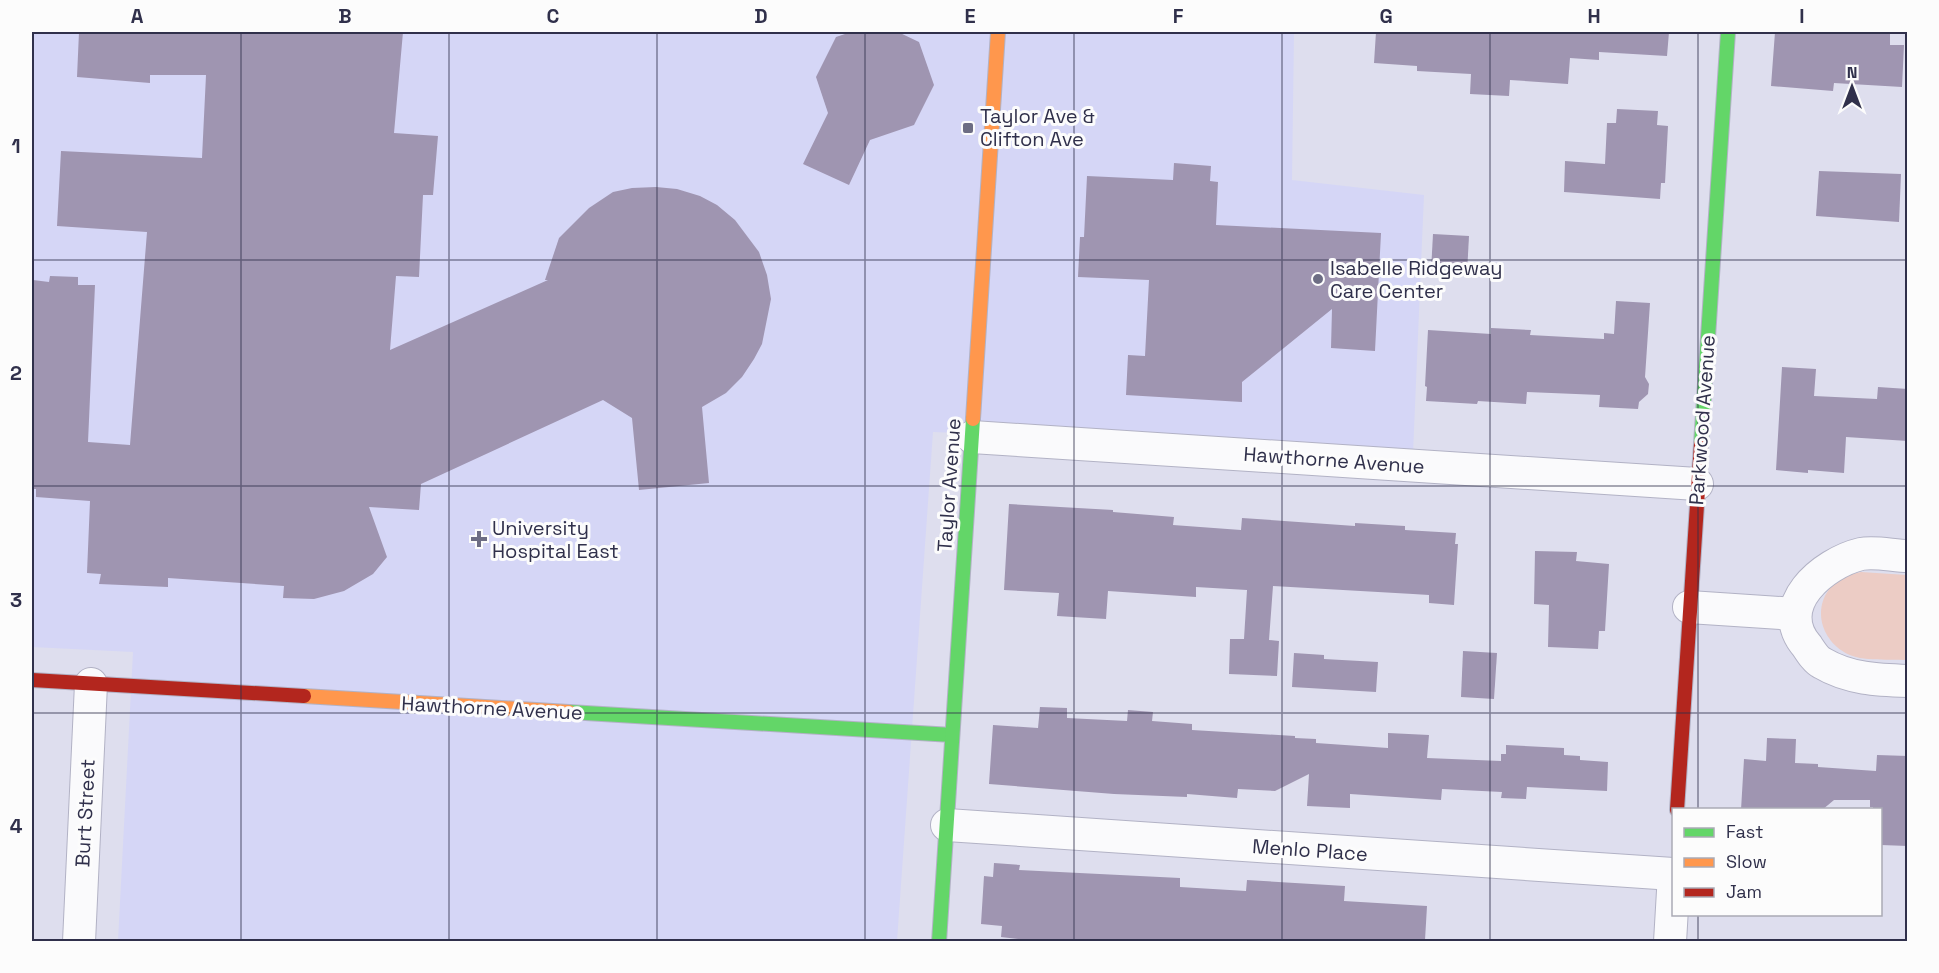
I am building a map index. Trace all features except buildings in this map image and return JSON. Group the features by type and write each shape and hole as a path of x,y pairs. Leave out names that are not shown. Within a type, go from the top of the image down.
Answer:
{"street":[{"name":"Taylor Avenue","path":"939,942 998,32"},
{"name":"Parkwood Avenue","path":"1677,808 1728,32"},
{"name":"Hawthorne Avenue","path":"972,437 1697,484"},
{"path":"1908,556 1863,554 1829,567 1805,588 1795,614 1801,639 1821,663 1861,678 1908,681"},
{"path":"1689,607 1795,614"},
{"name":"Hawthorne Avenue","path":"32,680 952,735"},
{"name":"Burt Street","path":"79,942 91,684"},
{"name":"Menlo Place","path":"947,825 1672,874"},
{"path":"1670,942 1672,897"}],"shaded area":[{"name":"University Hospital East","path":"32,32 1294,32 1292,180 1424,195 1413,453 933,432 897,941 118,941 133,652 32,647"},
{"path":"1861,572 1907,575 1907,660 1856,657 1835,645 1828,636 1821,615 1822,603 1827,593 1841,579"}],"traffic: fast":[{"path":"1701,444 1728,32"},
{"path":"939,942 973,419"},
{"path":"569,712 952,735"}],"traffic: slow":[{"path":"973,419 998,32"},
{"path":"304,696 569,712"}],"traffic: jam":[{"path":"1677,808 1701,444"},
{"path":"32,680 304,696"}],"place":[{"name":"Taylor Ave & Clifton Ave","path":"968,128"},
{"name":"Isabelle Ridgeway Care Center","path":"1318,279"},
{"name":"University Hospital East","path":"479,539"}]}
